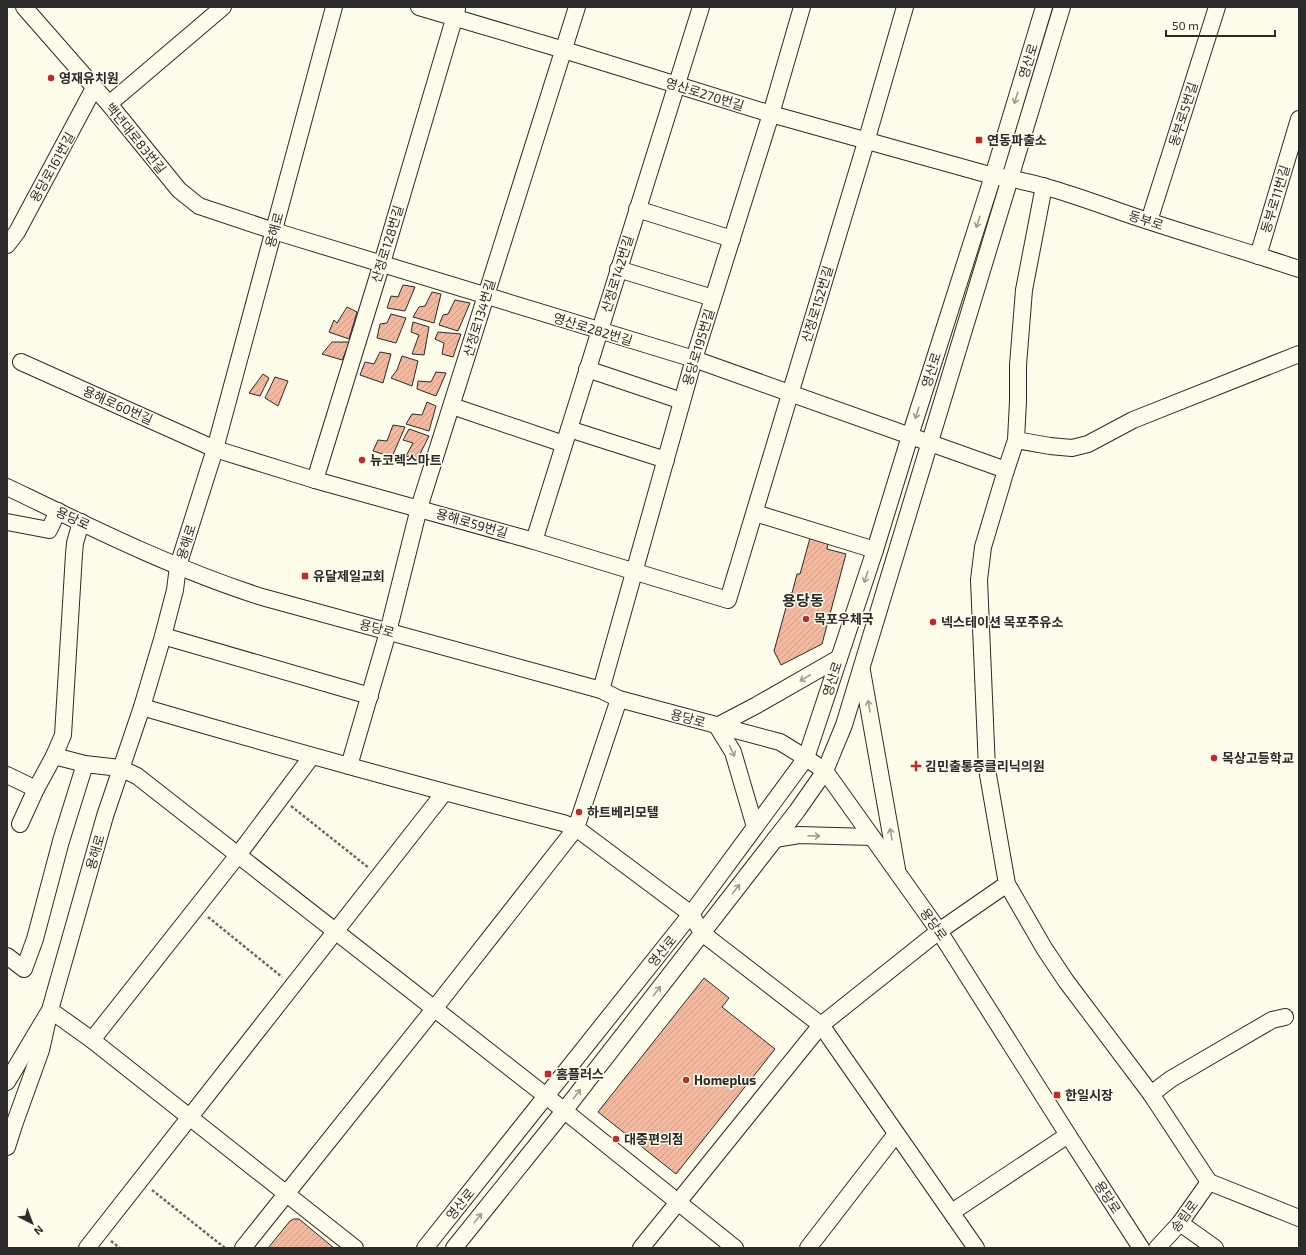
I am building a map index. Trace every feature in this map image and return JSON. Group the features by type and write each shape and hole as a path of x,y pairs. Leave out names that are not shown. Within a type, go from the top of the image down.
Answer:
{"street":[{"name":"백년대로83번길","path":"24,7 109,104 179,190 192,202 204,209 274,231"},
{"path":"109,104 223,7"},
{"name":"용해로","path":"7,1082 50,1010 105,816 120,768 142,707 175,590 178,566 216,448 334,7"},
{"name":"영산로270번길","path":"419,7 456,12 564,50 676,85 866,142 993,176"},
{"name":"산정로134번길","path":"350,766 388,632 420,508 577,7"},
{"name":"산정로142번길","path":"534,541 701,7"},
{"name":"용당로195번길","path":"601,690 694,359 771,114 802,7"},
{"name":"산정로152번길","path":"728,600 866,142 905,7"},
{"name":"영산로","path":"425,1248 691,914 806,758 875,550 993,176 1044,7"},
{"name":"영산로","path":"454,1248 564,1111 702,934 825,771 844,726 862,668 1062,7"},
{"name":"동부로5번길","path":"1149,221 1217,7"},
{"name":"산정로128번길","path":"315,480 382,263 456,12"},
{"name":"용당로161번길","path":"7,245 17,232 94,88"},
{"name":"동부로11번길","path":"1258,256 1299,119"},
{"name":"동부로","path":"993,176 1011,178 1044,186 1299,269"},
{"path":"1044,186 1024,290 1018,365 1016,440 983,547 979,580 987,769 1007,884 1044,948 1066,981 1151,1094 1209,1182 1299,1218"},
{"path":"637,209 732,239"},
{"name":"영산로282번길","path":"274,231 694,359 1006,470"},
{"path":"618,269 713,298"},
{"path":"1016,440 1072,448 1088,444 1133,420 1299,354"},
{"name":"용해로60번길","path":"21,362 216,448"},
{"path":"587,370 682,401"},
{"path":"452,406 564,444"},
{"path":"569,429 666,460"},
{"name":"용해로59번길","path":"216,448 315,480 420,508 534,541 728,600"},
{"name":"용당로","path":"7,487 178,566 217,582 262,597 601,690 619,699 780,742 806,758 825,771 939,931 1141,1248"},
{"path":"7,522 49,530 58,511"},
{"path":"755,513 875,550"},
{"path":"20,824 63,735 74,554 75,543 81,522"},
{"path":"162,636 370,696"},
{"path":"755,827 734,752 717,726 758,705 839,658"},
{"path":"862,668 897,872"},
{"path":"243,1248 576,828 619,699"},
{"path":"142,707 444,793 563,823 576,828 691,914 702,934 821,1025 976,1248"},
{"path":"54,756 85,764 120,768 137,776 546,1096 735,1248"},
{"path":"92,1040 238,855 312,756"},
{"path":"7,956 24,969 35,939 61,840 85,764"},
{"path":"7,775 36,789"},
{"path":"87,1248 444,793"},
{"path":"775,839 799,835 872,837"},
{"path":"641,1248 821,1025 939,931 1007,884"},
{"path":"7,1147 41,1050 50,1010 92,1040 355,1248"},
{"path":"1151,1094 1171,1079 1272,1020 1285,1017"},
{"path":"808,1248 896,1134"},
{"path":"952,1212 1068,1135"},
{"name":"송림로","path":"1157,1248 1180,1223 1209,1182"},
{"path":"1180,1223 1215,1248"}],"path":[{"path":"281,798 379,876"},
{"path":"196,907 293,986"},
{"path":"140,1180 225,1248"}],"building":[{"path":"403,285 415,287 405,311 387,308 391,296 398,297"},
{"path":"432,292 441,294 434,323 413,317 419,307 425,306"},
{"path":"455,300 470,303 458,331 439,325 443,315 448,314"},
{"path":"347,307 357,312 349,339 329,332 334,320 337,323"},
{"path":"391,314 406,318 396,343 377,338 380,324 387,323"},
{"path":"413,322 429,327 424,355 412,354 419,335 411,332"},
{"path":"438,332 461,334 453,357 442,354 444,343 435,339"},
{"path":"332,342 350,342 342,360 322,354"},
{"path":"380,352 391,354 383,383 360,375 365,362 374,364"},
{"path":"402,356 418,361 412,386 391,378 397,370"},
{"path":"436,372 446,373 436,396 417,389 418,381 431,382"},
{"path":"263,374 269,378 260,396 249,393"},
{"path":"275,377 288,381 278,406 265,398"},
{"path":"427,402 436,406 429,431 406,424 412,414 422,415"},
{"path":"393,425 405,427 392,457 373,451 378,440 387,441"},
{"path":"409,429 429,436 417,460 406,456 413,443 403,440"},
{"name":"목포우체국","path":"810,538 828,543 827,549 846,554 822,644 781,665 774,651 790,593 792,593 797,574 800,574"},
{"name":"Homeplus","path":"704,978 729,998 722,1007 775,1049 676,1174 598,1112"},
{"path":"299,1219 334,1248 268,1248 290,1221"}],"place":[{"name":"영재유치원","path":"51,78"},
{"name":"연동파출소","path":"979,140"},
{"name":"뉴코렉스마트","path":"362,460"},
{"name":"유달제일교회","path":"305,576"},
{"name":"목포우체국","path":"806,619"},
{"name":"넥스테이션 목포주유소","path":"933,622"},
{"name":"목상고등학교","path":"1214,758"},
{"name":"김민출통증클리닉의원","path":"916,766"},
{"name":"하트베리모텔","path":"579,812"},
{"name":"홈플러스","path":"548,1074"},
{"name":"Homeplus","path":"686,1080"},
{"name":"한일시장","path":"1057,1095"},
{"name":"대중편의점","path":"616,1139"}],"district":[{"name":"용당동","path":"803,600"}]}
